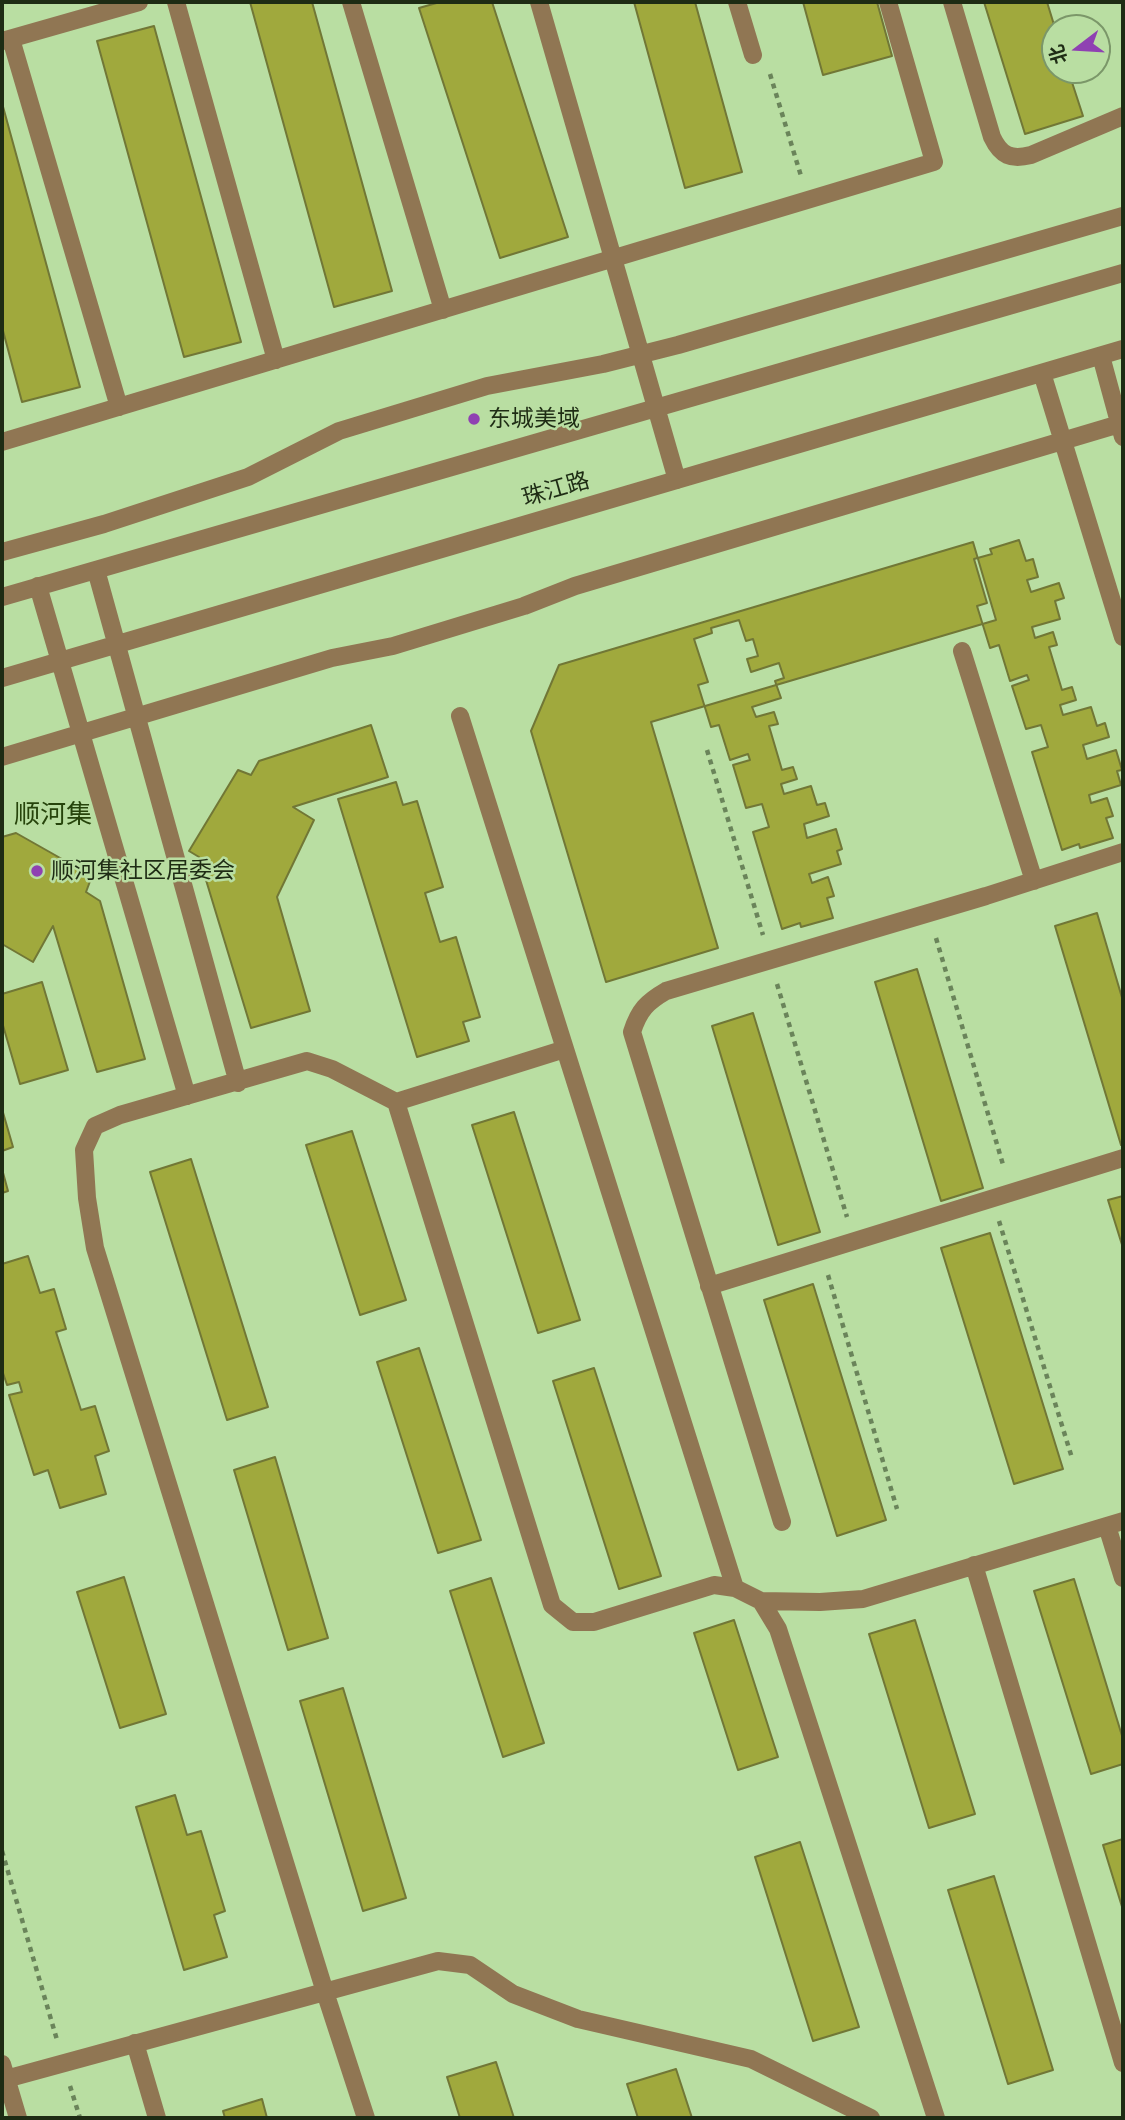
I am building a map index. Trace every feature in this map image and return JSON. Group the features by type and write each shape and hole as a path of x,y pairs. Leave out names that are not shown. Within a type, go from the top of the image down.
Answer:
{"street":[{"path":"119,407 6,40 139,2"},
{"path":"176,2 276,360"},
{"path":"351,2 443,310"},
{"path":"539,2 677,480"},
{"path":"737,2 753,55"},
{"path":"2,442 934,162 888,2"},
{"path":"952,2 992,137 997,148 1005,155 1017,159 1031,155 1123,116"},
{"path":"2,552 103,524 248,477 339,431 487,386 641,354 1123,216"},
{"path":"2,597 1123,273"},
{"name":"珠江路","path":"2,678 1123,349"},
{"path":"2,757 332,657 393,646 524,606 575,586 1061,441 1122,428 1101,356"},
{"path":"1042,373 1123,637"},
{"path":"96,570 238,1083"},
{"path":"38,586 187,1096"},
{"path":"962,651 1034,881"},
{"path":"460,716 735,1588"},
{"path":"782,1522 632,1032 639,1012 648,1001 666,991 929,914 1123,852"},
{"path":"366,2118 95,1248 84,1150 95,1126 120,1115 307,1061 332,1069 396,1102 565,1049"},
{"path":"396,1102 552,1605 573,1622 594,1622 714,1586 735,1588 761,1601 820,1602 863,1599 1115,1523 1123,1578"},
{"path":"709,1286 1123,1157"},
{"path":"974,1565 1123,2063"},
{"path":"761,1601 778,1629 936,2118"},
{"path":"18,2118 3,2074 63,2063 438,1961 470,1965 513,1994 578,2019 751,2059 871,2118"},
{"path":"135,2043 157,2118"}],"path":[{"path":"753,55 766,58 808,200"},
{"path":"707,750 855,1241"},
{"path":"929,914 1012,1192"},
{"path":"992,1198 1072,1458"},
{"path":"821,1251 897,1509"},
{"path":"2,1851 80,2118"}],"building":[{"path":"250,2 312,2 392,291 334,307"},
{"path":"440,2 492,2 568,237 500,258 419,8"},
{"path":"634,2 695,2 742,172 685,188"},
{"path":"803,2 877,2 892,56 823,75"},
{"path":"984,2 1047,2 1051,14 1041,14 1041,84 1073,84 1083,116 1025,134"},
{"path":"154,26 241,342 184,357 97,41"},
{"path":"2,103 80,387 22,402 2,327"},
{"path":"1019,540 1026,561 1033,559 1038,577 1027,580 1031,592 1059,583 1064,598 1055,601 1060,619 1032,627 1035,638 1053,632 1057,645 1049,647 1062,690 1072,687 1076,700 1060,705 1063,715 1091,707 1097,726 1105,723 1109,737 1083,745 1087,759 1116,750 1122,770 1117,771 1121,785 1089,795 1091,803 1107,798 1113,816 1106,818 1113,838 1080,848 1079,844 1062,850 1032,752 1048,747 1041,725 1026,729 1012,686 1029,680 1027,675 1010,681 999,645 990,648 977,606 987,603 974,559 992,554 990,549"},
{"path":"973,542 996,620 651,722 718,948 606,982 531,731 559,665"},
{"path":"739,620 746,641 753,639 758,656 747,659 751,672 779,663 784,678 775,681 781,698 752,707 756,717 774,712 778,724 769,726 782,770 793,767 797,779 781,784 784,794 811,786 817,805 825,803 829,816 804,824 807,838 836,829 842,849 837,851 841,864 809,874 812,883 828,877 834,896 827,898 833,918 801,927 800,923 782,929 753,832 769,827 762,804 746,808 733,765 750,760 748,754 730,760 719,725 711,727 698,685 708,682 694,639 712,633 711,628"},
{"path":"371,725 388,777 293,807 314,820 277,897 310,1011 251,1028 199,857 189,851 238,770 251,775 259,761"},
{"path":"396,782 403,805 417,801 443,887 425,893 440,942 456,937 480,1017 463,1022 469,1041 417,1057 338,799"},
{"path":"16,833 92,876 86,892 100,901 145,1059 97,1072 53,926 33,962 2,944 2,837"},
{"path":"1097,913 1123,1001 1121,1145 1055,926"},
{"path":"917,969 983,1188 941,1201 875,982"},
{"path":"42,982 68,1070 20,1084 2,1022 2,994"},
{"path":"753,1013 820,1232 778,1245 712,1026"},
{"path":"2,1109 13,1147 2,1151"},
{"path":"514,1112 580,1320 538,1333 472,1125"},
{"path":"352,1131 406,1300 360,1315 306,1145"},
{"path":"191,1159 268,1407 227,1420 150,1172"},
{"path":"2,1169 8,1191 2,1193"},
{"path":"1123,1196 1123,1248 1108,1200"},
{"path":"990,1233 1063,1469 1014,1484 941,1248"},
{"path":"28,1256 40,1293 54,1289 66,1329 56,1332 81,1410 95,1406 109,1451 95,1456 106,1494 60,1508 48,1470 34,1475 9,1395 22,1392 19,1382 7,1385 2,1370 2,1264"},
{"path":"813,1284 886,1520 837,1536 764,1300"},
{"path":"419,1348 481,1540 438,1553 377,1362"},
{"path":"594,1368 661,1576 619,1589 553,1381"},
{"path":"275,1457 328,1638 288,1650 234,1470"},
{"path":"124,1577 166,1714 120,1728 77,1592"},
{"path":"491,1578 544,1743 503,1757 450,1591"},
{"path":"1074,1579 1123,1739 1123,1764 1091,1774 1034,1591"},
{"path":"734,1620 778,1757 738,1770 694,1633"},
{"path":"915,1620 975,1814 929,1828 869,1634"},
{"path":"343,1688 406,1898 363,1911 300,1701"},
{"path":"175,1795 187,1835 201,1831 225,1911 214,1915 227,1957 184,1970 136,1807"},
{"path":"1123,1839 1123,1910 1103,1845"},
{"path":"800,1842 859,2027 813,2041 755,1857"},
{"path":"994,1876 1053,2070 1008,2084 948,1890"},
{"path":"496,2062 514,2118 460,2118 447,2077"},
{"path":"676,2069 692,2118 638,2118 627,2084"},
{"path":"262,2099 267,2118 225,2118 223,2111"}],"place":[{"name":"东城美域","path":"474,419"},
{"name":"顺河集社区居委会","path":"37,871"}],"district":[{"name":"顺河集","path":"53,816"}]}
